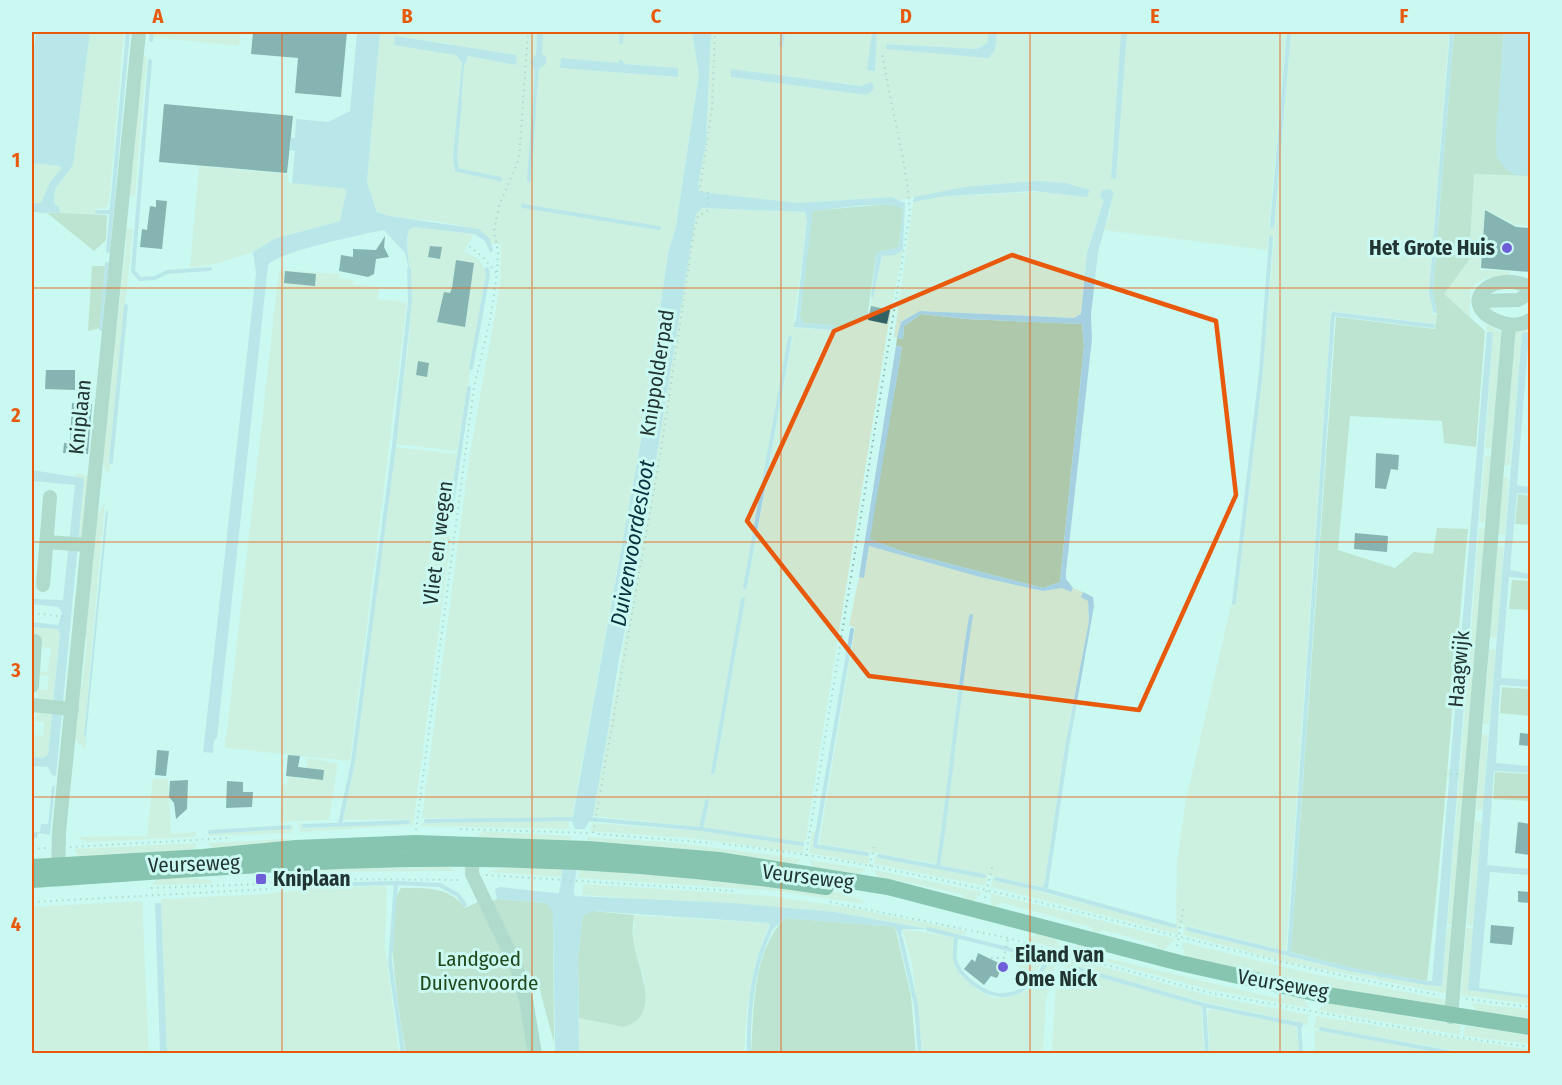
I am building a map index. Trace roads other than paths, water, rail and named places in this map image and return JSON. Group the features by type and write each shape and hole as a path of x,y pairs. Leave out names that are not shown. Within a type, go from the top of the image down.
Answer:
{"main road":[{"name":"Veurseweg","path":"32,880 58,872 296,848 416,843 473,857"},
{"name":"Veurseweg","path":"32,867 58,872 473,857 589,845 719,860 805,864 980,912 1173,961 1314,993 1451,1017 1530,1027"},
{"name":"Veurseweg","path":"589,845 712,873 801,883 980,912"}],"street":[{"name":"Kniplaan","path":"58,872 59,832 85,545 139,32"},
{"path":"1479,301 1518,300 1528,291 1511,280 1486,286 1480,293 1479,301 1482,311 1489,319 1509,325 1530,320"},
{"name":"Haagwijk","path":"1451,1017 1509,325"},
{"path":"43,585 50,497"},
{"path":"47,542 85,545"},
{"path":"32,686 35,641"},
{"path":"32,705 70,709"},
{"path":"473,857 517,968 526,1000 535,1053"}],"water":[{"path":"36,32 90,32 73,165 55,189 54,204 59,206 60,213 32,212 32,203 41,203 50,182 62,168 32,163 32,66"},
{"path":"357,32 380,32 367,182 377,212 389,216 479,229 490,239 493,251 490,252 485,241 474,234 414,227 409,230 408,235 409,269 405,253 384,230 303,249 274,260 268,265 217,738 214,740 213,753 203,752 256,273 253,252 274,239 340,221 347,189 292,183 295,151 290,150 291,138 295,138 296,119 328,122 350,111"},
{"path":"537,32 543,32 542,54 546,57 546,64 539,69 535,115 532,115 535,70 530,62 536,54"},
{"path":"692,32 711,32 706,142 698,185 700,192 798,203 892,197 905,203 903,250 895,255 882,256 873,298 871,297 876,254 899,246 903,209 896,206 873,205 813,211 800,316 804,323 834,325 834,330 793,327 796,319 807,221 805,212 702,208 696,214 646,521 618,665 593,816 585,828 573,889 575,896 732,903 835,912 928,929 902,929 901,943 895,927 785,918 768,934 770,923 592,911 583,915 578,958 579,1053 555,1053 553,912 546,903 497,899 495,889 500,887 564,894 568,889 575,828 572,822 642,435 668,254 676,226 699,74"},
{"path":"872,32 877,32 875,71 867,70"},
{"path":"989,32 997,32 995,50 988,58 886,49 886,44 977,49 987,43"},
{"path":"1121,32 1127,32 1116,179 1111,178"},
{"path":"1504,32 1530,32 1530,175 1516,175 1505,169 1497,156 1496,136"},
{"path":"395,36 517,55 516,65 468,56 464,66 461,105 458,105 462,63 456,55 394,45"},
{"path":"561,58 618,63 621,59 625,64 678,68 678,77 560,68"},
{"path":"731,69 861,86 872,82 874,85 873,90 867,95 731,77"},
{"path":"1037,181 1065,183 1090,190 1087,197 1034,191 945,196 913,202 914,197 964,187"},
{"path":"1109,189 1114,192 1098,253 1091,314 1092,339 1066,572 1066,579 1073,588 1071,592 1062,588 1043,591 980,577 869,546 864,578 859,577 896,346 902,347 870,539 904,552 1043,588 1060,582 1084,346 1082,324 966,319 921,314 904,326 903,339 897,338 901,322 920,311 1074,318 1081,314 1087,253 1104,200 1100,197 1102,190"},
{"path":"1487,332 1493,332 1442,986 1427,985 1427,981 1432,981"},
{"path":"1522,333 1529,333 1517,485 1530,487 1530,494 1517,493 1510,570 1530,574 1530,579 1509,577 1501,678 1530,680 1530,687 1500,685 1496,763 1530,766 1530,773 1494,771 1487,865 1530,869 1530,875 1490,872 1479,988 1530,995 1530,998 1468,990"},
{"path":"32,470 84,480 56,776 52,775 48,767 32,766 32,757 43,758 48,755 60,633 57,629 32,627 32,622 58,625 62,613 59,607 32,604 32,599 63,600 75,485 32,481"},
{"path":"106,510 108,512 86,737 84,736"},
{"path":"1083,592 1093,597 1094,606 1069,747 1048,888 1044,887 1065,747 1089,621 1088,601 1081,597"},
{"path":"52,786 55,786 50,835 38,833 37,838 32,838 32,832 40,832 41,824 48,824"},
{"path":"155,903 161,903 167,1053 160,1053"}],"waterway":[{"path":"108,251 128,32"},
{"path":"151,40 152,32"},
{"path":"621,42 622,32"},
{"path":"781,45 783,32"},
{"path":"1272,226 1289,32"},
{"path":"1435,311 1431,292 1452,32"},
{"path":"150,61 133,271 140,279 155,278 167,272 210,269"},
{"path":"460,102 455,158 457,170 500,179"},
{"path":"529,180 534,111"},
{"path":"523,206 659,228"},
{"path":"97,212 111,212"},
{"path":"1234,603 1261,371 1271,238"},
{"path":"101,329 107,264"},
{"path":"340,824 353,762 394,446 410,302 409,269"},
{"path":"471,368 488,275 487,269"},
{"path":"111,462 126,306"},
{"path":"1289,954 1333,314 1433,326"},
{"path":"745,587 790,338"},
{"path":"451,510 469,388"},
{"path":"713,772 743,599"},
{"path":"938,867 971,616"},
{"path":"852,630 815,846 867,854"},
{"path":"701,829 707,801"},
{"path":"426,821 575,819"},
{"path":"589,819 701,829 802,844"},
{"path":"304,826 408,822"},
{"path":"210,832 289,827"},
{"name":"Duivenvoordesloot","path":"564,908 572,853"},
{"path":"879,856 984,876"},
{"path":"996,879 1045,890"},
{"path":"396,883 390,962 403,1054"},
{"path":"315,885 396,883 440,885 458,895 465,905"},
{"path":"1046,884 1045,890 1175,926"},
{"path":"928,929 1048,959 1042,970 1026,987 1007,995 997,995 974,984 960,970 955,959 955,953 956,939 956,936"},
{"path":"1188,929 1353,970 1427,983"},
{"path":"749,1054 752,991 759,960 770,931"},
{"path":"901,939 916,1005 920,1054"},
{"path":"1048,959 1056,962"},
{"path":"1075,968 1204,1005 1301,1025"},
{"path":"1204,1005 1207,1054"},
{"path":"1299,1024 1301,1054"},
{"path":"1321,1029 1458,1054"}],"place":[{"name":"Het Grote Huis","path":"1507,248"},
{"name":"Kniplaan","path":"261,879"},
{"name":"Eiland van Ome Nick","path":"1003,967"}],"park label":[{"name":"Landgoed Duivenvoorde","path":"479,971"}]}
